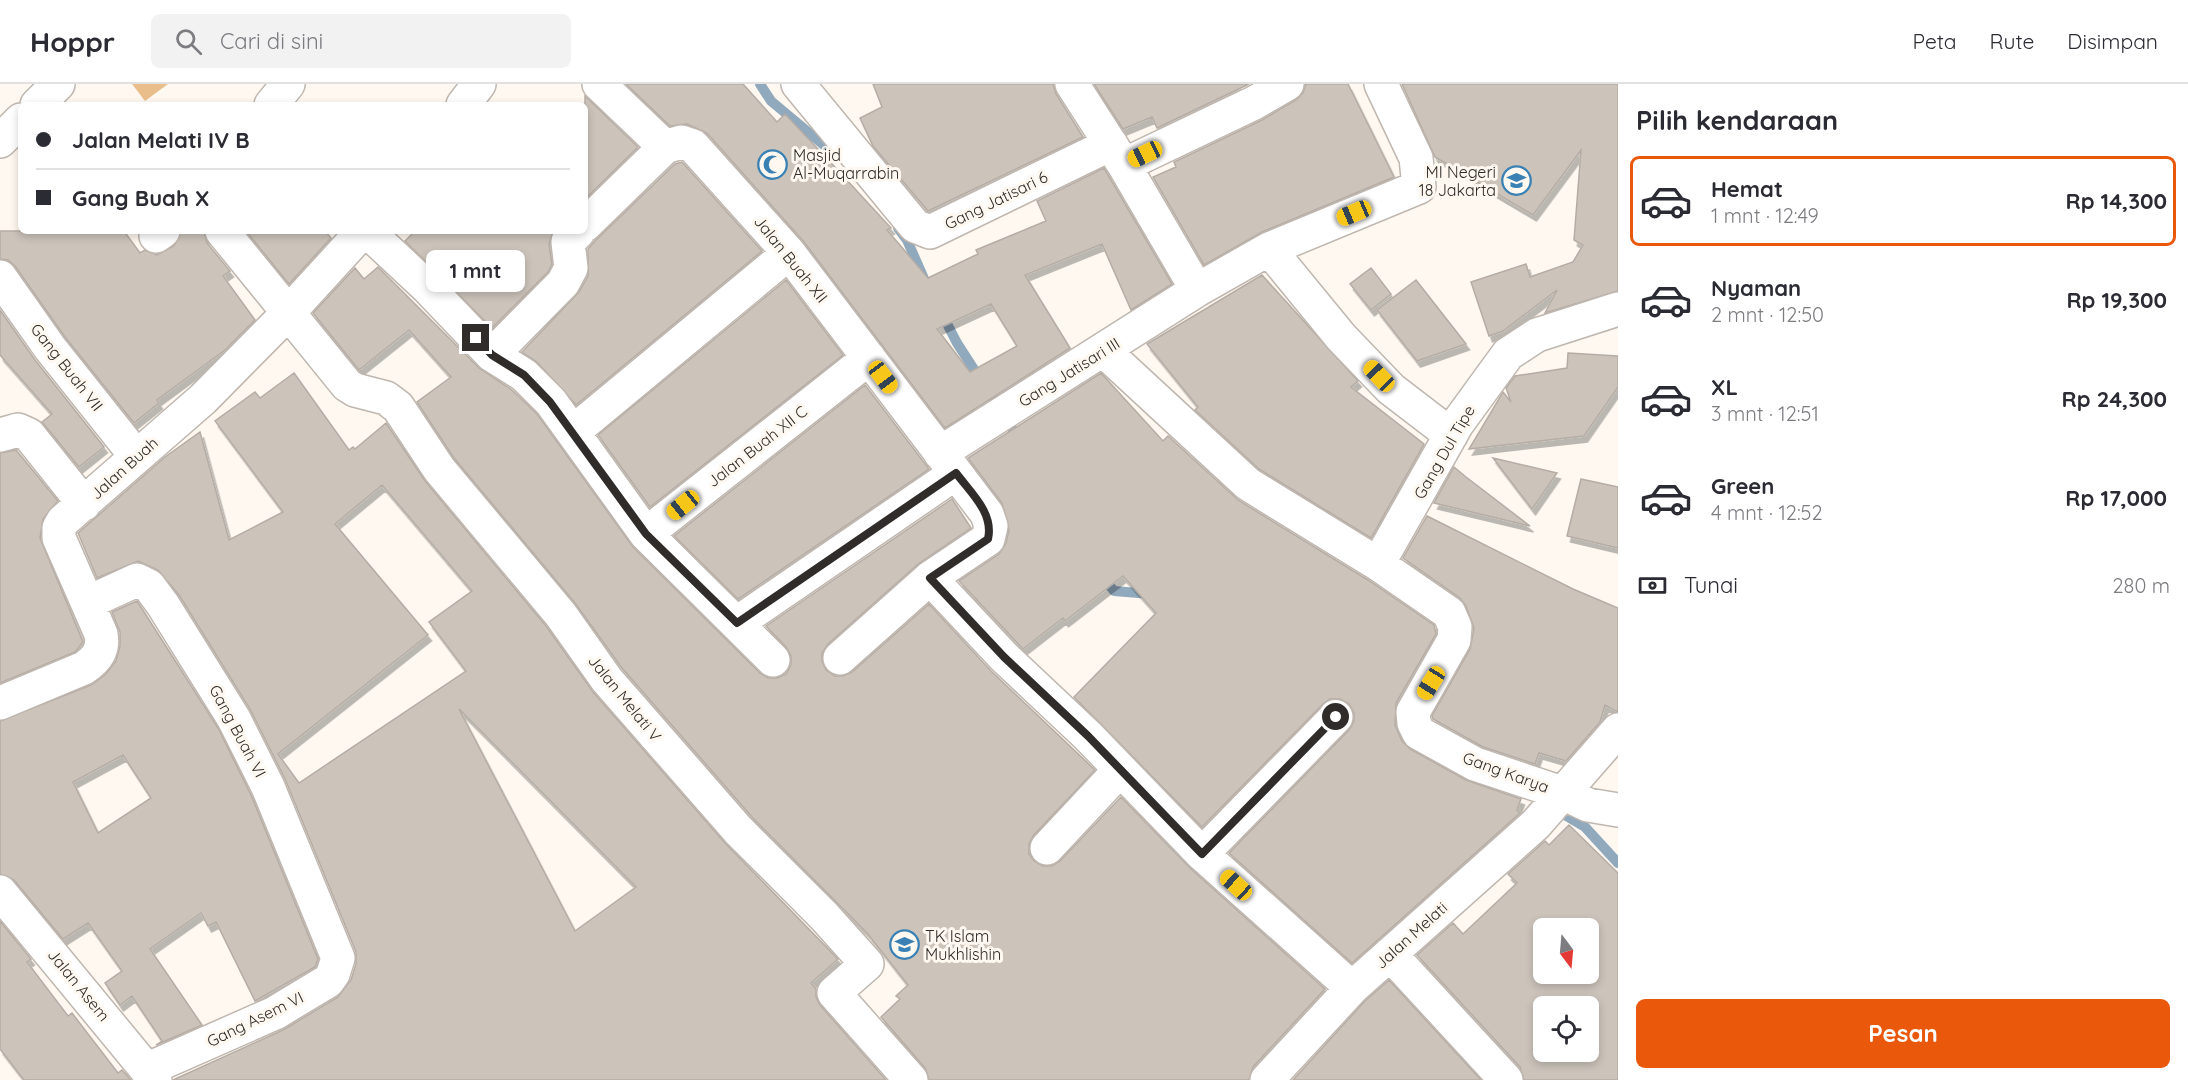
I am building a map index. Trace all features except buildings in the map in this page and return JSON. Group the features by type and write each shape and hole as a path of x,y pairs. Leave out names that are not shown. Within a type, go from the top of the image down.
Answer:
{"street":[{"path":"40,102 58,84"},
{"path":"273,102 288,84"},
{"path":"465,102 479,84"},
{"path":"588,222 665,147 599,84"},
{"name":"Gang Jatisari 6","path":"798,84 915,226 930,232 1117,154 1254,103 1287,84"},
{"path":"1072,84 1117,154 1197,290"},
{"name":"Gang Jatisari III","path":"737,623 948,463 1005,412 1197,290 1269,249 1419,187 1416,158 1381,84"},
{"path":"0,141 18,123"},
{"name":"Jalan Buah XII","path":"665,147 681,142 693,146 789,253 987,514 991,526 988,539 930,578"},
{"path":"224,234 288,313"},
{"name":"Jalan Buah","path":"0,703 28,694 93,662 101,651 102,641 89,602 58,533 63,520 204,399 362,234"},
{"path":"368,234 428,288 492,355 524,375 550,402 646,534 773,660"},
{"path":"492,355 563,283 571,268 568,242 576,234"},
{"path":"1269,249 1341,337 1384,382 1451,435"},
{"path":"573,432 789,253"},
{"name":"Gang Buah VII","path":"0,277 50,348 136,456"},
{"name":"Gang Dul Tipe","path":"1378,564 1451,435 1508,354 1537,335 1618,309"},
{"name":"Jalan Melati V","path":"288,313 347,385 355,390 386,398 398,407 439,469 561,615 607,680 738,830 824,916 867,964 834,993 910,1080"},
{"name":"Gang Karya","path":"1103,350 1248,484 1378,564 1449,613 1455,627 1454,640 1413,712 1413,723 1419,733 1475,764 1588,805 1618,810"},
{"name":"Jalan Buah XII C","path":"646,534 869,358"},
{"path":"0,435 18,430 29,435 84,504"},
{"path":"840,658 930,578 1004,657 1202,854 1352,988"},
{"name":"Gang Buah VI","path":"89,602 137,580 149,586 163,605 234,719 268,787 315,907 336,948"},
{"path":"1202,854 1336,717"},
{"name":"Jalan Melati","path":"1267,1080 1352,988 1536,824 1618,730"},
{"path":"1047,848 1120,770"},
{"name":"Jalan Asem","path":"0,892 151,1074"},
{"name":"Gang Asem VI","path":"151,1074 275,1012 328,981 338,958 336,948"},
{"path":"1390,954 1506,1080"}],"shaded area":[{"path":"132,84 168,84 145,101"}],"waterway":[{"path":"760,84 771,101 838,157"},
{"path":"898,228 907,240 925,281"},
{"path":"942,314 957,343 1020,441"},
{"path":"1102,576 1114,591 1151,594"},
{"path":"1553,808 1585,827 1618,863"}],"place":[{"name":"Masjid Al-Muqarrabin","path":"772,164"},
{"name":"MI Negeri 18 Jakarta","path":"1517,181"},
{"name":"TK Islam Mukhlishin","path":"904,945"}],"route":[{"path":"476,338 492,355 524,375 550,402 646,534 737,623 956,473 987,514 991,526 988,539 930,578 1004,657 1088,736 1202,854 1336,717"}]}
